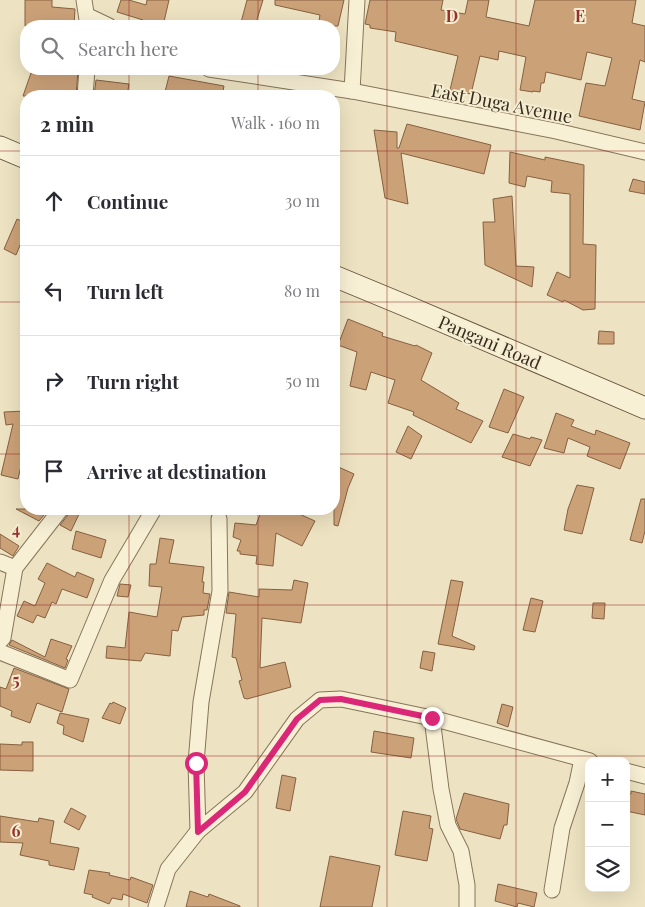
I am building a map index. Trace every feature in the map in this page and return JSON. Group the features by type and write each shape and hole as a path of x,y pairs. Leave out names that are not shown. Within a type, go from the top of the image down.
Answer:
{"main road":[{"path":"0,147 20,155"},
{"name":"Pangani Road","path":"340,278 645,408"}],"street":[{"path":"84,0 88,20"},
{"path":"352,92 357,0"},
{"path":"86,90 87,75"},
{"name":"East Duga Avenue","path":"246,75 340,90"},
{"name":"East Duga Avenue","path":"340,90 556,131 645,152"},
{"path":"0,641 15,568 56,515"},
{"path":"0,652 70,680 112,580 150,515"},
{"path":"198,832 196,763 201,702 220,590 220,519"},
{"path":"0,562 15,568"},
{"path":"156,907 168,869 198,832 245,792 297,719 320,700 341,699 432,718 585,760"},
{"path":"432,718 441,789 448,824 461,850 467,885 467,907"},
{"path":"552,890 562,828 585,763"},
{"path":"630,772 645,776"}],"building":[{"path":"25,0 52,0 52,7 75,9 74,20 25,20"},
{"path":"121,0 129,0 146,5 147,0 169,0 164,20 143,20 117,12"},
{"path":"247,0 263,0 257,20 242,20"},
{"path":"275,0 344,0 339,20 319,20 320,15 275,5"},
{"path":"370,0 443,0 441,10 465,14 468,0 489,0 486,17 529,26 535,0 636,0 632,23 645,26 645,62 640,60 632,99 645,102 640,130 579,116 586,83 605,86 612,58 587,52 581,80 546,72 544,83 541,83 540,92 533,92 520,90 526,57 499,51 498,60 480,56 471,94 450,90 458,56 395,41 396,32 370,28 370,25 365,24"},
{"path":"30,75 78,75 76,90 25,90"},
{"path":"169,76 224,86 223,90 166,90"},
{"path":"96,80 129,84 128,90 95,90"},
{"path":"407,124 491,145 484,174 401,153 408,204 385,198 374,130 397,132 397,148 399,148"},
{"path":"510,152 545,160 545,157 584,165 583,244 596,245 595,309 583,310 564,300 563,302 547,295 557,272 570,278 570,194 551,192 552,181 527,176 525,187 509,183"},
{"path":"633,179 645,182 645,194 629,191"},
{"path":"512,196 516,266 534,267 532,287 485,265 483,222 495,222 493,199"},
{"path":"17,219 20,220 20,245 16,255 4,249"},
{"path":"348,319 383,333 382,336 416,345 432,353 421,380 459,403 456,409 483,421 471,443 413,415 414,412 388,403 395,380 371,372 366,390 350,386 357,352 340,346 340,340"},
{"path":"599,331 614,332 614,344 598,344"},
{"path":"504,389 524,397 508,433 489,427"},
{"path":"20,411 20,470 18,479 1,475 13,424 6,425 4,412"},
{"path":"556,413 574,420 571,426 595,435 596,430 630,443 620,469 587,456 590,447 568,438 564,453 544,448"},
{"path":"408,426 422,436 411,459 396,452"},
{"path":"513,434 542,440 530,466 502,457"},
{"path":"340,468 354,474 348,488 338,526 334,525 334,515 340,515"},
{"path":"577,485 594,488 582,534 564,530 568,509"},
{"path":"641,499 645,499 645,531 642,543 630,540"},
{"path":"28,515 44,515 39,521"},
{"path":"68,515 79,515 71,531 60,525"},
{"path":"260,515 302,515 315,521 302,546 276,533 273,566 256,564 257,556 240,554 240,551 237,551 241,540 233,537 235,523 256,525"},
{"path":"76,531 106,540 101,558 72,549"},
{"path":"0,534 19,546 13,556 0,548"},
{"path":"160,538 174,540 169,563 204,567 203,593 210,594 207,610 204,610 204,615 182,617 178,631 172,630 170,656 145,653 141,661 106,658 107,646 125,648 129,612 157,617 162,587 149,586 150,564 156,564"},
{"path":"47,563 75,577 77,572 94,579 87,598 62,589 56,604 52,602 45,618 37,615 33,623 17,616 24,601 35,606 45,583 38,579"},
{"path":"294,580 308,583 301,623 262,618 260,668 285,662 291,687 247,699 244,698 239,681 242,680 236,658 232,657 236,614 226,613 229,592 259,597 259,589 292,590"},
{"path":"451,580 463,582 452,636 475,646 474,650 438,644"},
{"path":"120,584 131,585 128,597 117,596"},
{"path":"531,598 543,601 535,632 523,630"},
{"path":"593,603 605,603 604,619 592,618"},
{"path":"51,639 72,646 66,659 68,660 65,668 9,645 12,640 45,657"},
{"path":"423,651 435,653 432,671 420,668"},
{"path":"14,668 69,689 62,712 37,703 30,723 11,716 12,711 0,706 0,687 6,689"},
{"path":"113,702 126,708 120,724 102,718 110,703 112,704"},
{"path":"502,704 513,707 508,727 497,723"},
{"path":"60,713 89,719 83,742 63,734 64,726 57,723"},
{"path":"374,731 414,738 411,758 371,752"},
{"path":"22,742 33,742 33,771 0,770 0,744 22,745"},
{"path":"282,775 296,778 290,811 276,808"},
{"path":"631,791 645,794 645,815 630,812"},
{"path":"464,793 509,804 507,825 504,825 500,839 460,829 456,819"},
{"path":"71,808 86,816 79,830 64,822"},
{"path":"403,811 431,816 429,828 433,829 427,861 395,855"},
{"path":"0,816 38,822 39,818 54,821 50,843 79,848 74,870 49,865 49,861 20,855 23,843 0,842"},
{"path":"330,856 380,866 372,907 320,907"},
{"path":"89,870 110,873 109,875 130,880 131,877 153,885 147,903 123,894 122,900 112,898 109,904 92,897 93,895 84,893"},
{"path":"498,884 537,893 534,907 518,903 517,907 495,901"},
{"path":"190,891 208,897 209,894 240,907 186,907"}],"route":[{"path":"196,763 198,832 245,792 297,719 320,700 341,699 432,718"}]}
